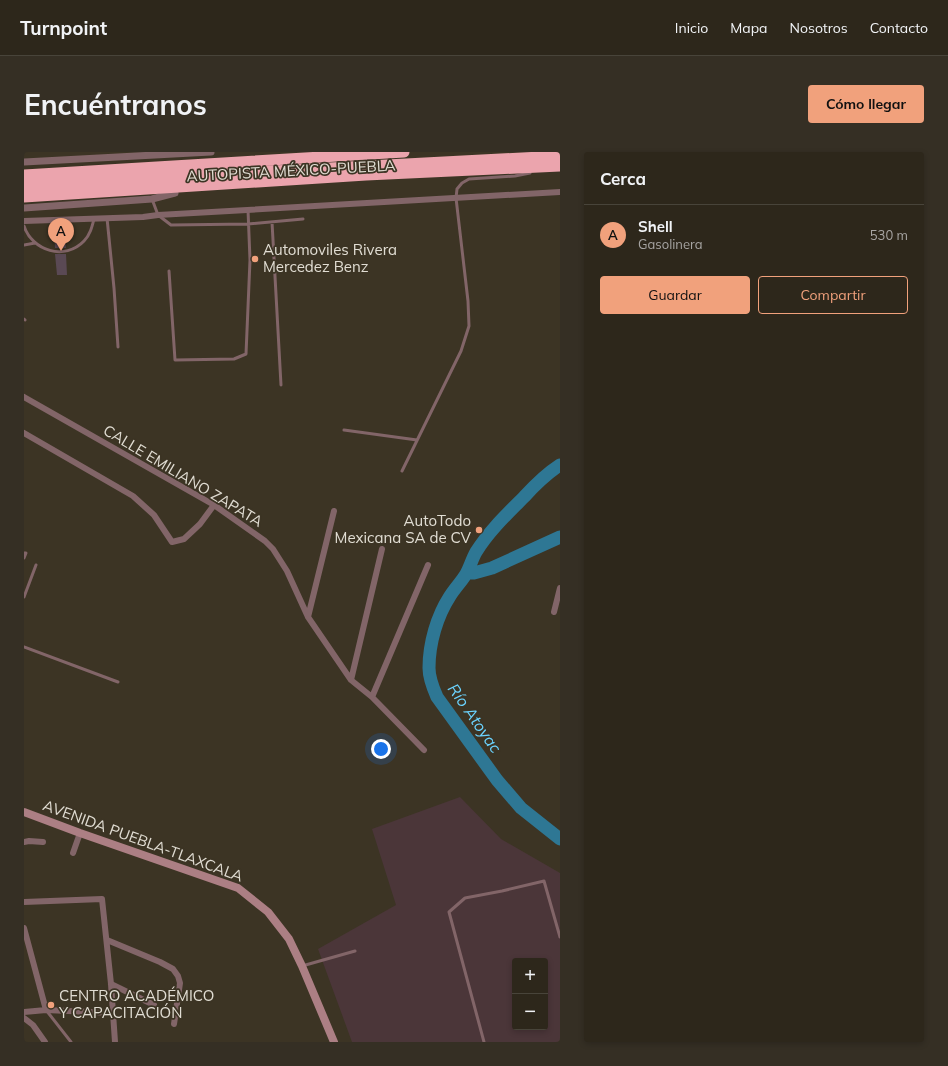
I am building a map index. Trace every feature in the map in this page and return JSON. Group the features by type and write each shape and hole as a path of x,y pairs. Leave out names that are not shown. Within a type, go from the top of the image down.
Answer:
{"highway":[{"name":"AUTOPISTA MÉXICO-PUEBLA","path":"24,175 404,152"},
{"path":"24,186 178,176 560,156"},
{"path":"24,197 366,175 560,166"},
{"name":"AUTOPISTA MÉXICO-PUEBLA","path":"24,203 175,193 560,172"}],"main road":[{"name":"AVENIDA PUEBLA-TLAXCALA","path":"24,812 80,834 238,888 268,912 289,940 302,966 334,1042"}],"street":[{"path":"24,162 100,155 210,152"},
{"path":"24,221 143,217 560,192"},
{"path":"24,208 152,199 175,193"},
{"name":"CALLE EMILIANO ZAPATA","path":"24,397 214,505 265,541 273,549 287,571 308,617 351,680 372,697 424,750"},
{"path":"24,434 133,496 154,515 172,542 184,539 200,524 214,505"},
{"path":"308,617 334,511"},
{"path":"351,680 382,549"},
{"path":"372,697 428,565"},
{"path":"554,612 560,588"},
{"path":"73,853 80,834"},
{"path":"24,842 42,842"},
{"path":"24,902 102,900 107,940 115,1042"},
{"path":"24,928 46,1010"},
{"path":"107,940 173,969 178,976 180,983 174,1024"},
{"path":"111,984 154,1005"},
{"path":"24,1012 46,1010 113,1013"},
{"path":"24,1018 33,1024 45,1042"}],"lane":[{"path":"402,471 461,351 469,326 468,301 456,198 457,189 462,183 469,179 515,176 530,173"},
{"path":"152,199 158,215 171,226 248,224 302,219"},
{"path":"170,271 175,360 234,359 246,354 250,260 248,210"},
{"path":"24,226 27,234 35,243 44,249 56,252 68,251 79,245 88,236 91,231 94,218"},
{"path":"107,218 118,347"},
{"path":"272,222 281,385"},
{"path":"24,245 35,243"},
{"path":"344,430 417,440"},
{"path":"24,553 26,553 24,558"},
{"path":"24,597 36,565"},
{"path":"24,647 118,682"},
{"path":"484,1042 449,912 465,898 544,881 560,937"},
{"path":"302,966 355,951"},
{"path":"46,1010 71,1042"}],"shaded area":[{"path":"460,797 501,839 560,873 560,1042 352,1042 318,949 396,905 372,829"}],"building":[{"path":"64,226 66,248 55,248 54,227"},
{"path":"55,254 66,254 67,275 57,275"}],"waterway":[{"name":"Río Atoyac","path":"560,465 541,480 505,516 492,530 476,552 466,574 450,596 441,612 432,640 429,659 430,675 437,697 497,780 521,808 560,839"},
{"name":"Río Atoyac","path":"467,573 474,573 492,568 560,537"}],"place":[{"name":"Shell","path":"61,251"},
{"name":"Automoviles Rivera Mercedez Benz","path":"255,259"},
{"name":"AutoTodo Mexicana SA de CV","path":"479,530"},
{"name":"CENTRO ACADÉMICO Y CAPACITACIÓN","path":"51,1005"}]}
